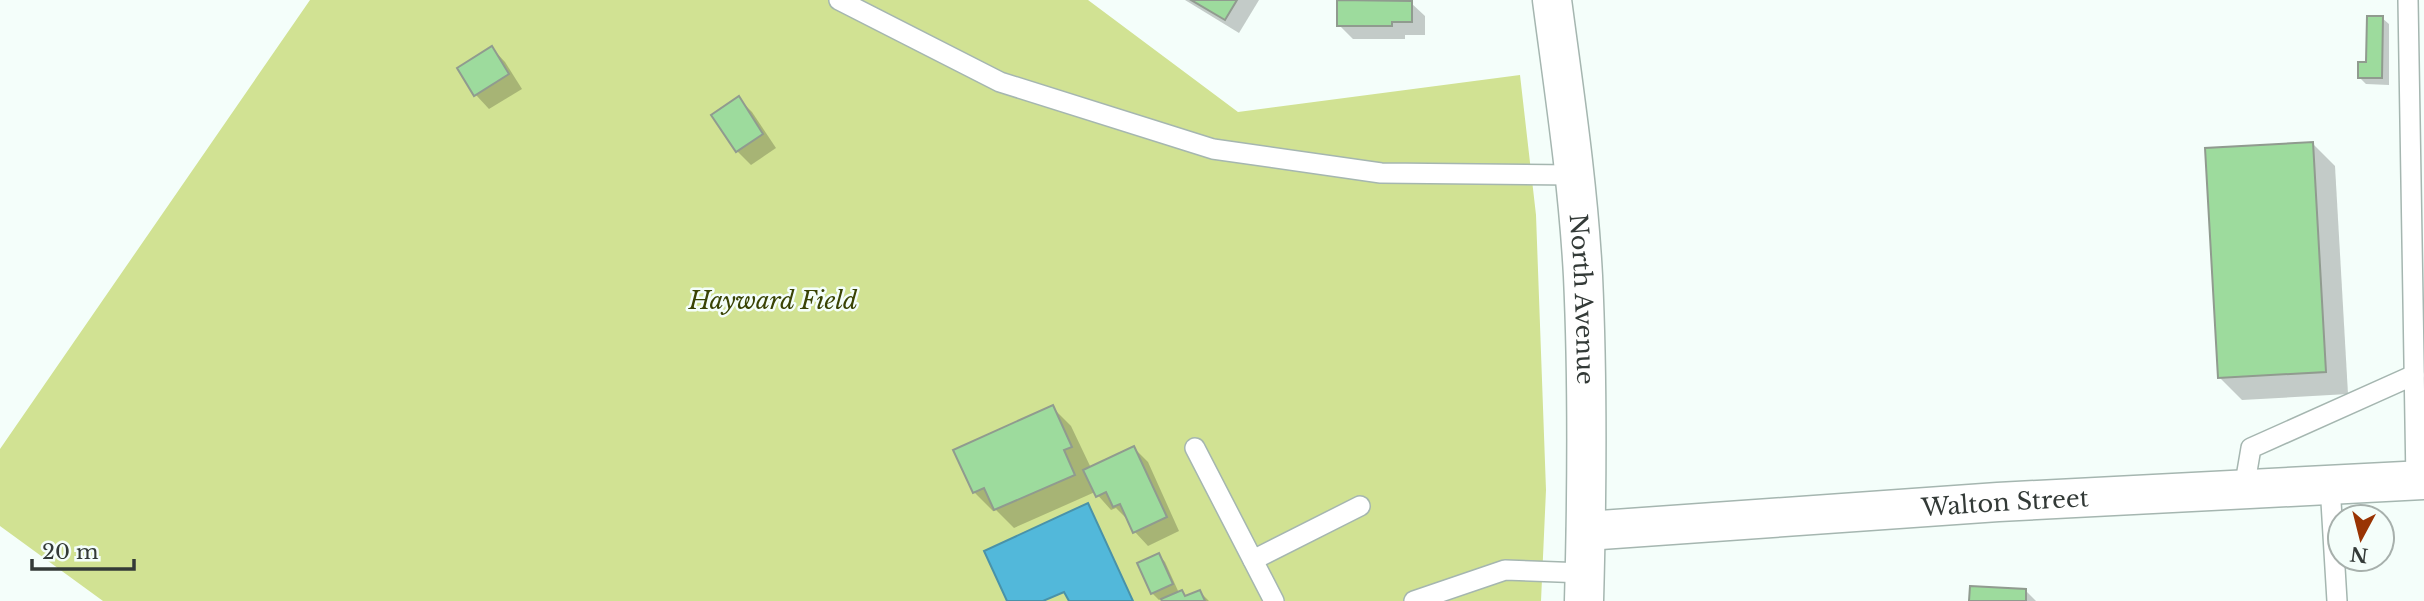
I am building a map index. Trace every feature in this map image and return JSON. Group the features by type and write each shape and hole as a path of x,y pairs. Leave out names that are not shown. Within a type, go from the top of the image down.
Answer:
{"street":[{"name":"North Avenue","path":"1552,0 1574,175 1583,275 1586,530 1584,587"},
{"name":"Walton Street","path":"1586,530 1998,502 2420,480"}],"lane":[{"path":"839,0 1000,82 1213,149 1381,173 1574,175"},
{"path":"2408,0 2414,375 2420,480"},
{"path":"2244,489 2251,448 2414,375"},
{"path":"1195,448 1274,601"},
{"path":"2330,485 2337,601"},
{"path":"1253,560 1360,506"},
{"path":"1414,601 1505,570 1584,587"}],"green space":[{"name":"Hayward Field","path":"310,0 1088,0 1238,112 1520,75 1536,215 1546,490 1541,601 103,601 0,526 0,449"}],"water":[{"path":"1088,503 1133,601 1069,601 1064,592 1043,601 1007,601 984,551"}],"building":[{"path":"1191,0 1237,0 1225,20"},
{"path":"1337,0 1412,1 1412,22 1392,22 1392,26 1337,26"},
{"path":"2367,16 2383,16 2382,78 2358,78 2358,62 2366,62"},
{"path":"492,46 509,74 474,96 457,68"},
{"path":"739,96 763,134 736,152 711,115"},
{"path":"2313,142 2326,372 2218,378 2205,148"},
{"path":"1053,405 1072,447 1064,450 1075,475 994,510 984,488 973,493 953,450"},
{"path":"1134,446 1167,517 1133,533 1120,504 1113,507 1106,492 1096,497 1083,470"},
{"path":"1159,553 1173,584 1151,594 1137,563"},
{"path":"1970,586 2026,589 2026,601 1969,601"},
{"path":"1182,590 1185,596 1200,590 1205,601 1161,599"}]}
